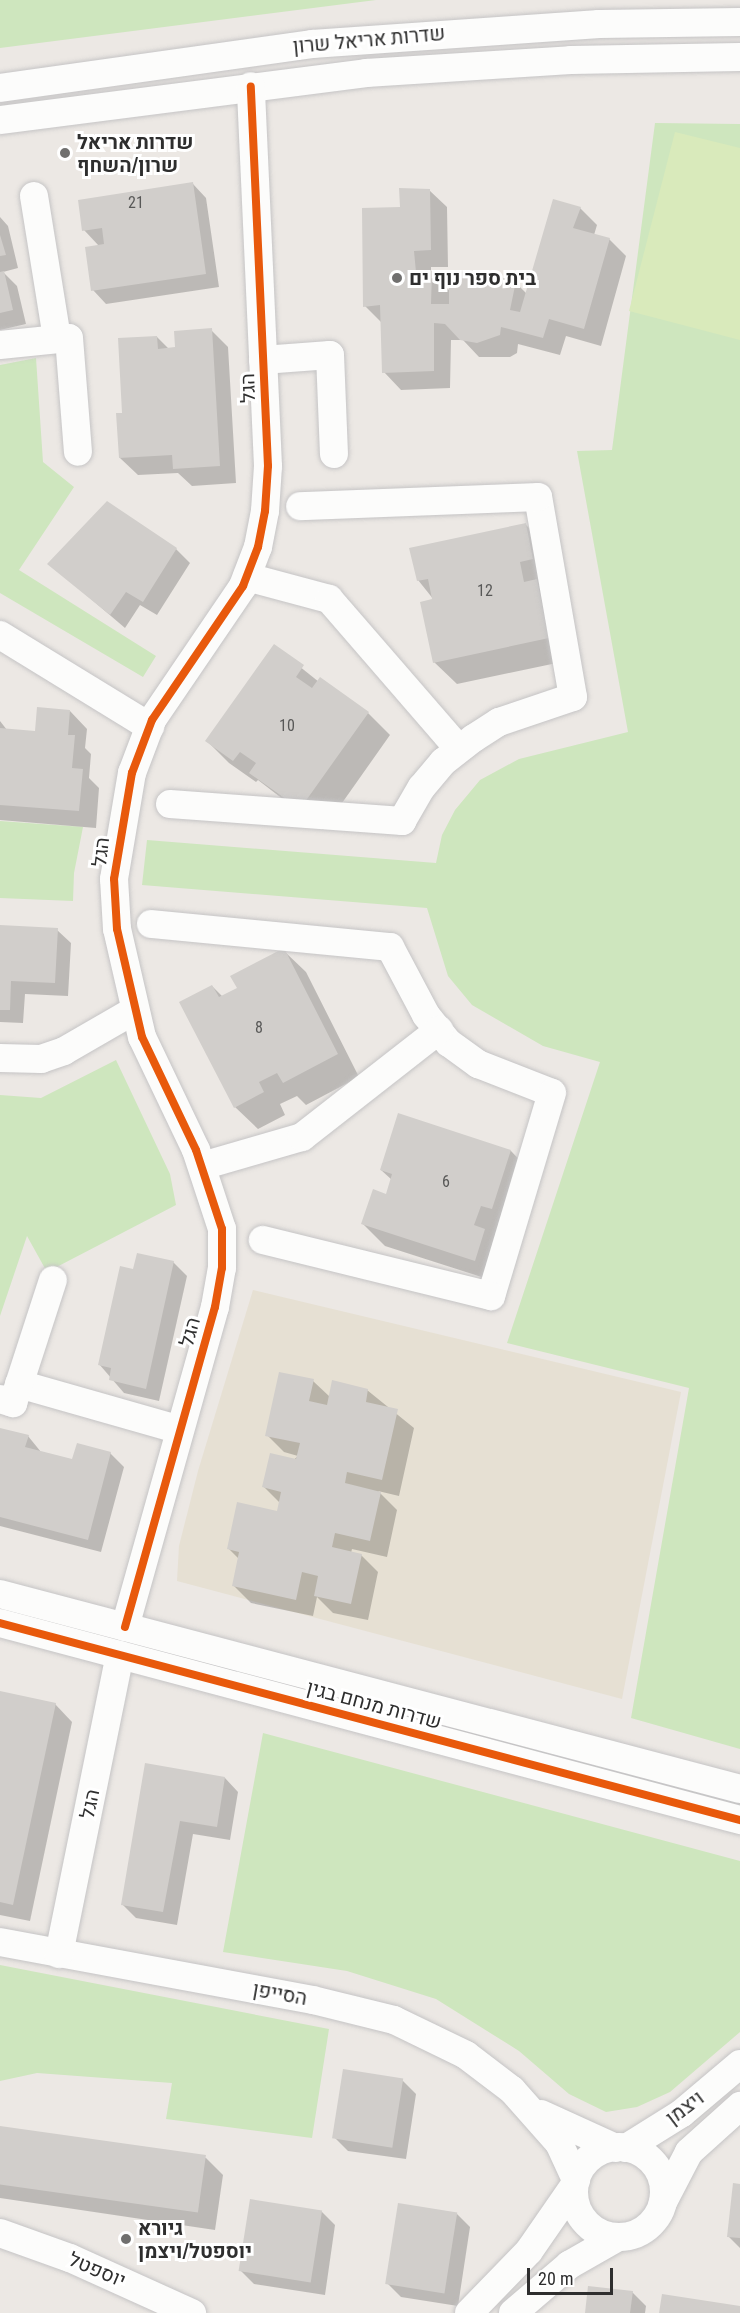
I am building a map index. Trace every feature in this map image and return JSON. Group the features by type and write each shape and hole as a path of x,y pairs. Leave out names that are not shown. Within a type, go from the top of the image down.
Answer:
{"street":[{"name":"שדרות אריאל שרון","path":"0,88 312,44 544,27 740,22"},
{"name":"שדרות אריאל שרון","path":"0,120 251,86 475,65 740,57"},
{"name":"הגל","path":"125,1627 222,1268 222,1229 202,1166 142,1037 117,929 114,879 132,773 150,727 222,621 247,577 258,547 265,511 268,466 251,86"},
{"path":"34,196 57,338"},
{"path":"0,345 69,338 78,452"},
{"path":"263,360 330,355 334,454"},
{"path":"170,804 402,821 422,787 459,749 499,722 573,697 538,497 300,506"},
{"path":"247,577 329,599 459,749"},
{"path":"0,635 150,727"},
{"path":"151,924 390,947 426,1015 438,1030 478,1064 552,1093 491,1296 263,1240"},
{"path":"0,1058 49,1056 135,1010"},
{"path":"202,1166 302,1137 438,1030"},
{"path":"53,1280 10,1391 180,1430"},
{"name":"שדרות מנחם בגין","path":"0,1594 740,1789"},
{"name":"שדרות מנחם בגין","path":"0,1623 740,1820"},
{"name":"הגל","path":"59,1954 120,1655"},
{"name":"הסייפן","path":"0,1942 314,2000 394,2020 466,2055 534,2110 559,2143 575,2183"},
{"name":"ויצמן","path":"621,2148 682,2113 740,2064"},
{"name":"ויצמן","path":"663,2202 689,2152 740,2106"},
{"name":"הסייפן","path":"534,2110 621,2148"},
{"path":"469,2313 529,2251 575,2183 586,2161 621,2148 640,2152 659,2172 663,2202 646,2228 618,2238 568,2265 513,2313"},
{"path":"575,2183 574,2200 585,2222 603,2235 618,2238"},
{"name":"יוספטל","path":"0,2234 70,2258 192,2313"}],"shaded area":[{"path":"253,1290 681,1392 622,1699 177,1581 179,1546 198,1471"}],"green space":[{"path":"0,0 376,0 0,48"},
{"path":"655,123 740,124 740,1749 631,1718 689,1388 507,1343 600,1062 543,1046 472,1005 448,976 427,908 142,885 147,840 436,863 442,835 455,810 480,780 519,759 628,732 577,451 612,450"},
{"path":"675,132 740,148 740,340 629,311"},
{"path":"36,358 43,462 74,487 19,570 156,656 143,677 0,593 0,365"},
{"path":"0,821 83,827 74,873 73,901 0,898"},
{"path":"116,1060 170,1174 176,1205 47,1272 27,1236 0,1316 0,1095 41,1098"},
{"path":"263,1733 740,1861 740,2032 670,2092 637,2107 606,2112 569,2094 519,2051 436,1999 347,1971 223,1952"},
{"path":"0,1965 329,2029 312,2138 166,2119 172,2083 37,2073 0,2081"}],"building":[{"path":"193,182 206,274 91,291 85,247 104,244 102,228 82,231 78,200"},
{"name":"בית ספר נוף ים","path":"399,188 430,189 431,250 414,251 416,272 432,271 431,304 449,304 449,272 478,271 516,281 510,310 520,312 553,199 581,207 573,228 610,238 584,329 549,319 543,338 501,327 500,335 477,343 460,340 445,324 434,323 434,371 382,373 380,305 363,307 362,208 400,207"},
{"path":"0,235 6,255 0,256"},
{"path":"4,271 13,310 0,313 0,272"},
{"path":"212,328 220,466 173,469 172,455 119,458 116,413 122,413 118,338 157,336 158,349 175,347 174,331"},
{"path":"107,501 177,548 143,602 126,592 110,615 47,564"},
{"path":"526,523 533,559 520,562 524,582 537,579 549,638 433,663 420,602 432,599 428,579 417,581 409,548"},
{"path":"274,644 304,665 296,677 312,688 320,677 369,712 300,809 249,773 256,763 240,752 233,761 205,741"},
{"path":"37,707 70,710 68,735 75,735 72,768 83,769 79,811 0,805 0,728 35,731"},
{"path":"0,925 58,928 55,983 11,981 10,1010 0,1010"},
{"path":"284,948 338,1054 283,1083 277,1073 259,1082 264,1092 234,1108 179,1002 212,985 219,997 237,988 230,976"},
{"path":"398,1113 511,1150 492,1209 481,1206 474,1225 485,1229 475,1261 361,1224 373,1189 386,1194 392,1174 380,1170"},
{"path":"137,1253 174,1261 146,1389 109,1380 111,1368 98,1365 120,1266 133,1269"},
{"path":"279,1372 314,1379 309,1401 327,1405 332,1380 368,1389 366,1402 398,1409 382,1480 347,1472 345,1483 381,1492 370,1541 335,1533 332,1547 362,1554 351,1604 314,1596 318,1576 302,1572 296,1600 232,1586 239,1552 227,1549 237,1502 277,1511 281,1492 262,1487 270,1453 296,1459 300,1443 265,1436"},
{"path":"0,1428 29,1435 25,1447 72,1459 77,1443 111,1452 88,1540 0,1517"},
{"path":"0,1691 56,1703 13,1905 0,1902"},
{"path":"145,1763 225,1777 217,1827 180,1821 163,1912 121,1905"},
{"path":"343,2069 403,2079 392,2148 332,2138"},
{"path":"0,2126 206,2155 198,2212 0,2185"},
{"path":"733,2183 740,2184 740,2238 727,2237"},
{"path":"250,2199 322,2210 311,2283 239,2271"},
{"path":"398,2203 457,2212 444,2293 385,2284"},
{"path":"588,2286 633,2291 630,2313 585,2313"},
{"path":"662,2294 740,2306 740,2313 659,2313"}],"cycle path":[{"path":"125,1627 215,1307 222,1268 222,1229 196,1150 142,1037 117,929 114,879 132,773 152,720 243,586 258,547 265,511 268,466 251,86"},
{"path":"0,1623 740,1820"}],"place":[{"name":"שדרות אריאל שרון/השחף","path":"65,153"},
{"name":"בית ספר נוף ים","path":"397,278"},
{"name":"גיורא יוספטל/ויצמן","path":"126,2239"}]}
